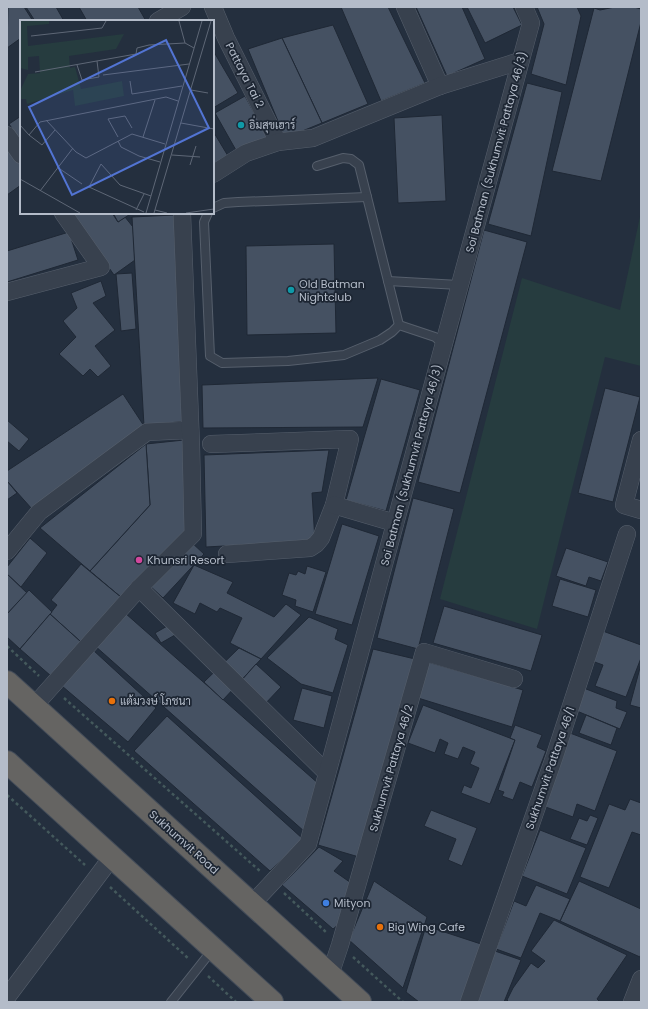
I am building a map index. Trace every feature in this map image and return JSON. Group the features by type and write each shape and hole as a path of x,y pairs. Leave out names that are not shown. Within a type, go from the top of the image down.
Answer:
{"highway":[{"name":"Sukhumvit Road","path":"7,682 360,1002"},
{"path":"7,762 272,1002"}],"street":[{"path":"160,20 182,7"},
{"name":"Pattaya Tai 2","path":"213,7 226,38 278,142"},
{"path":"405,7 440,86"},
{"name":"Soi Batman (Sukhumvit Pattaya 46/3)","path":"252,904 308,844 531,23 524,7"},
{"path":"214,173 246,153 278,142 313,138 440,86 520,61"},
{"path":"7,135 20,154"},
{"path":"7,292 101,267 64,214"},
{"path":"34,706 139,588 193,534 182,214"},
{"path":"7,551 39,512 147,432 190,430"},
{"path":"211,444 350,439 334,505 321,538 316,544 310,548 227,554"},
{"path":"641,440 624,505 641,510"},
{"path":"334,505 395,523"},
{"name":"Sukhumvit Pattaya 46/1","path":"469,1002 556,755 627,534"},
{"path":"139,588 328,773"},
{"name":"Sukhumvit Pattaya 46/2","path":"330,975 340,945 424,652 514,678"},
{"path":"7,997 112,857"},
{"path":"632,1002 641,979"}],"lane":[{"path":"316,166 343,158 350,159 359,164 399,326"},
{"path":"214,208 224,203 238,202 367,197"},
{"path":"208,214 204,222 210,356 222,363 288,361 344,355 380,340 399,326"},
{"path":"388,281 460,285"},
{"path":"399,326 435,337 443,344"},
{"path":"171,1002 213,948"}],"path":[{"path":"7,646 272,882 403,1002"},
{"path":"7,795 236,1002"}],"green space":[{"path":"641,212 641,366 605,357 537,629 440,599 522,278 620,310"}],"building":[{"path":"8,7 24,7 32,20 20,20 20,39 7,48"},
{"path":"26,7 56,7 63,20 34,20"},
{"path":"79,7 138,7 145,20 86,20"},
{"path":"341,7 388,7 425,83 381,101"},
{"path":"416,7 462,7 485,59 447,76"},
{"path":"467,7 513,7 522,25 485,43"},
{"path":"537,7 577,7 581,16 566,85 531,74 544,24"},
{"path":"615,7 634,7 641,9 641,22 601,181 552,171 594,8 600,10"},
{"path":"333,25 368,104 322,123 282,38"},
{"path":"282,38 322,123 285,138 248,49"},
{"path":"214,52 238,93 214,107"},
{"path":"527,83 562,92 531,236 488,224"},
{"name":"อิ่มสุขเฮาร์","path":"245,96 267,137 237,152 215,113"},
{"path":"442,115 446,201 398,203 394,118"},
{"path":"20,117 20,140 9,124"},
{"path":"214,133 228,156 214,164"},
{"path":"7,144 20,162 20,186 7,195"},
{"path":"72,214 113,214 118,222 125,217 133,227 135,260 114,275"},
{"path":"114,214 130,214 118,222"},
{"path":"175,215 185,421 144,426 132,217"},
{"path":"484,230 527,242 460,493 418,482"},
{"path":"69,232 78,260 7,282 7,251"},
{"name":"Old Batman Nightclub","path":"334,244 336,333 247,335 246,246"},
{"path":"132,273 136,329 121,331 116,274"},
{"path":"101,281 106,296 93,303 115,330 95,346 111,366 98,377 90,369 83,376 59,354 76,337 63,321 77,308 71,293"},
{"path":"378,378 363,427 203,428 202,385"},
{"path":"381,379 420,390 386,511 346,500"},
{"path":"605,388 640,397 613,502 578,493"},
{"path":"123,394 144,426 32,509 7,481 7,471"},
{"path":"7,420 29,439 19,451 7,441"},
{"path":"184,440 187,533 122,598 90,571 150,505 146,444"},
{"path":"146,444 150,505 90,571 40,528"},
{"path":"329,450 322,492 312,493 315,541 206,547 204,455"},
{"path":"7,481 17,493 7,500"},
{"path":"413,498 454,509 418,649 377,638"},
{"path":"342,524 379,536 352,625 315,614"},
{"path":"30,538 47,553 21,587 7,574 7,567"},
{"path":"190,541 204,554 163,598 149,585"},
{"path":"566,548 608,562 601,581 589,577 586,586 556,576"},
{"path":"81,564 122,598 81,642 50,614 57,605 51,600"},
{"path":"194,565 233,582 227,593 274,617 286,604 301,615 261,659 230,643 242,618 220,608 217,612 200,603 195,614 173,603"},
{"path":"307,566 326,572 313,612 295,606 296,600 282,595 289,573 296,575 298,571 305,574"},
{"path":"7,574 27,593 7,614"},
{"path":"560,579 596,590 588,617 552,606"},
{"path":"29,590 52,612 20,649 7,637 7,614"},
{"path":"444,606 542,635 531,671 433,643"},
{"path":"125,613 320,785 305,832 94,645"},
{"path":"50,614 81,642 51,676 20,649"},
{"path":"309,617 338,629 335,639 348,645 333,693 301,684 267,658"},
{"path":"169,625 175,635 161,643 155,633"},
{"path":"600,630 641,645 641,658 626,697 595,686 603,665 589,660"},
{"path":"239,648 261,659 223,700 204,682"},
{"path":"373,649 415,659 359,857 318,845"},
{"path":"93,650 156,708 128,742 62,686"},
{"path":"428,662 523,690 512,727 418,698"},
{"path":"256,664 281,687 264,705 240,682"},
{"path":"641,664 641,708 630,705"},
{"path":"581,687 617,701 616,708 627,712 620,729 572,709"},
{"path":"302,688 332,696 324,728 293,720"},
{"path":"423,705 515,740 490,804 461,793 464,785 471,788 479,768 470,764 475,752 463,747 458,759 444,754 448,743 440,739 435,753 408,743"},
{"path":"586,715 617,728 611,745 579,733"},
{"path":"167,716 303,839 270,871 134,751"},
{"path":"515,725 542,735 537,747 546,751 532,787 520,782 513,800 502,796 504,792 498,790 515,740 510,738"},
{"path":"570,733 617,751 595,811 577,804 573,817 543,806"},
{"path":"630,799 641,803 641,835 632,832 609,888 580,877 609,804 625,810"},
{"path":"431,810 477,828 462,866 448,860 456,839 424,826"},
{"path":"590,815 598,818 587,845 570,839 579,818 587,821"},
{"path":"540,830 586,848 567,894 522,876"},
{"name":"Mityon","path":"319,847 343,861 334,871 354,885 343,921 333,929 282,885"},
{"path":"374,881 427,917 403,988 349,940"},
{"path":"579,881 641,909 640,957 560,921"},
{"path":"536,885 570,899 560,921 540,913 521,958 496,949 514,901 526,906"},
{"path":"554,920 627,955 597,999 600,1002 509,1002 507,1000 513,988 531,963 538,968 545,961 531,951"},
{"path":"426,926 481,944 462,1002 419,1002 406,992"},
{"path":"495,951 521,960 504,1002 477,1002"}],"place":[{"name":"อิ่มสุขเฮาร์","path":"241,125"},
{"name":"Old Batman Nightclub","path":"291,290"},
{"name":"Khunsri Resort","path":"139,560"},
{"name":"แต้มวงษ์ โภชนา","path":"112,701"},
{"name":"Mityon","path":"326,903"},
{"name":"Big Wing Cafe","path":"380,927"}]}
